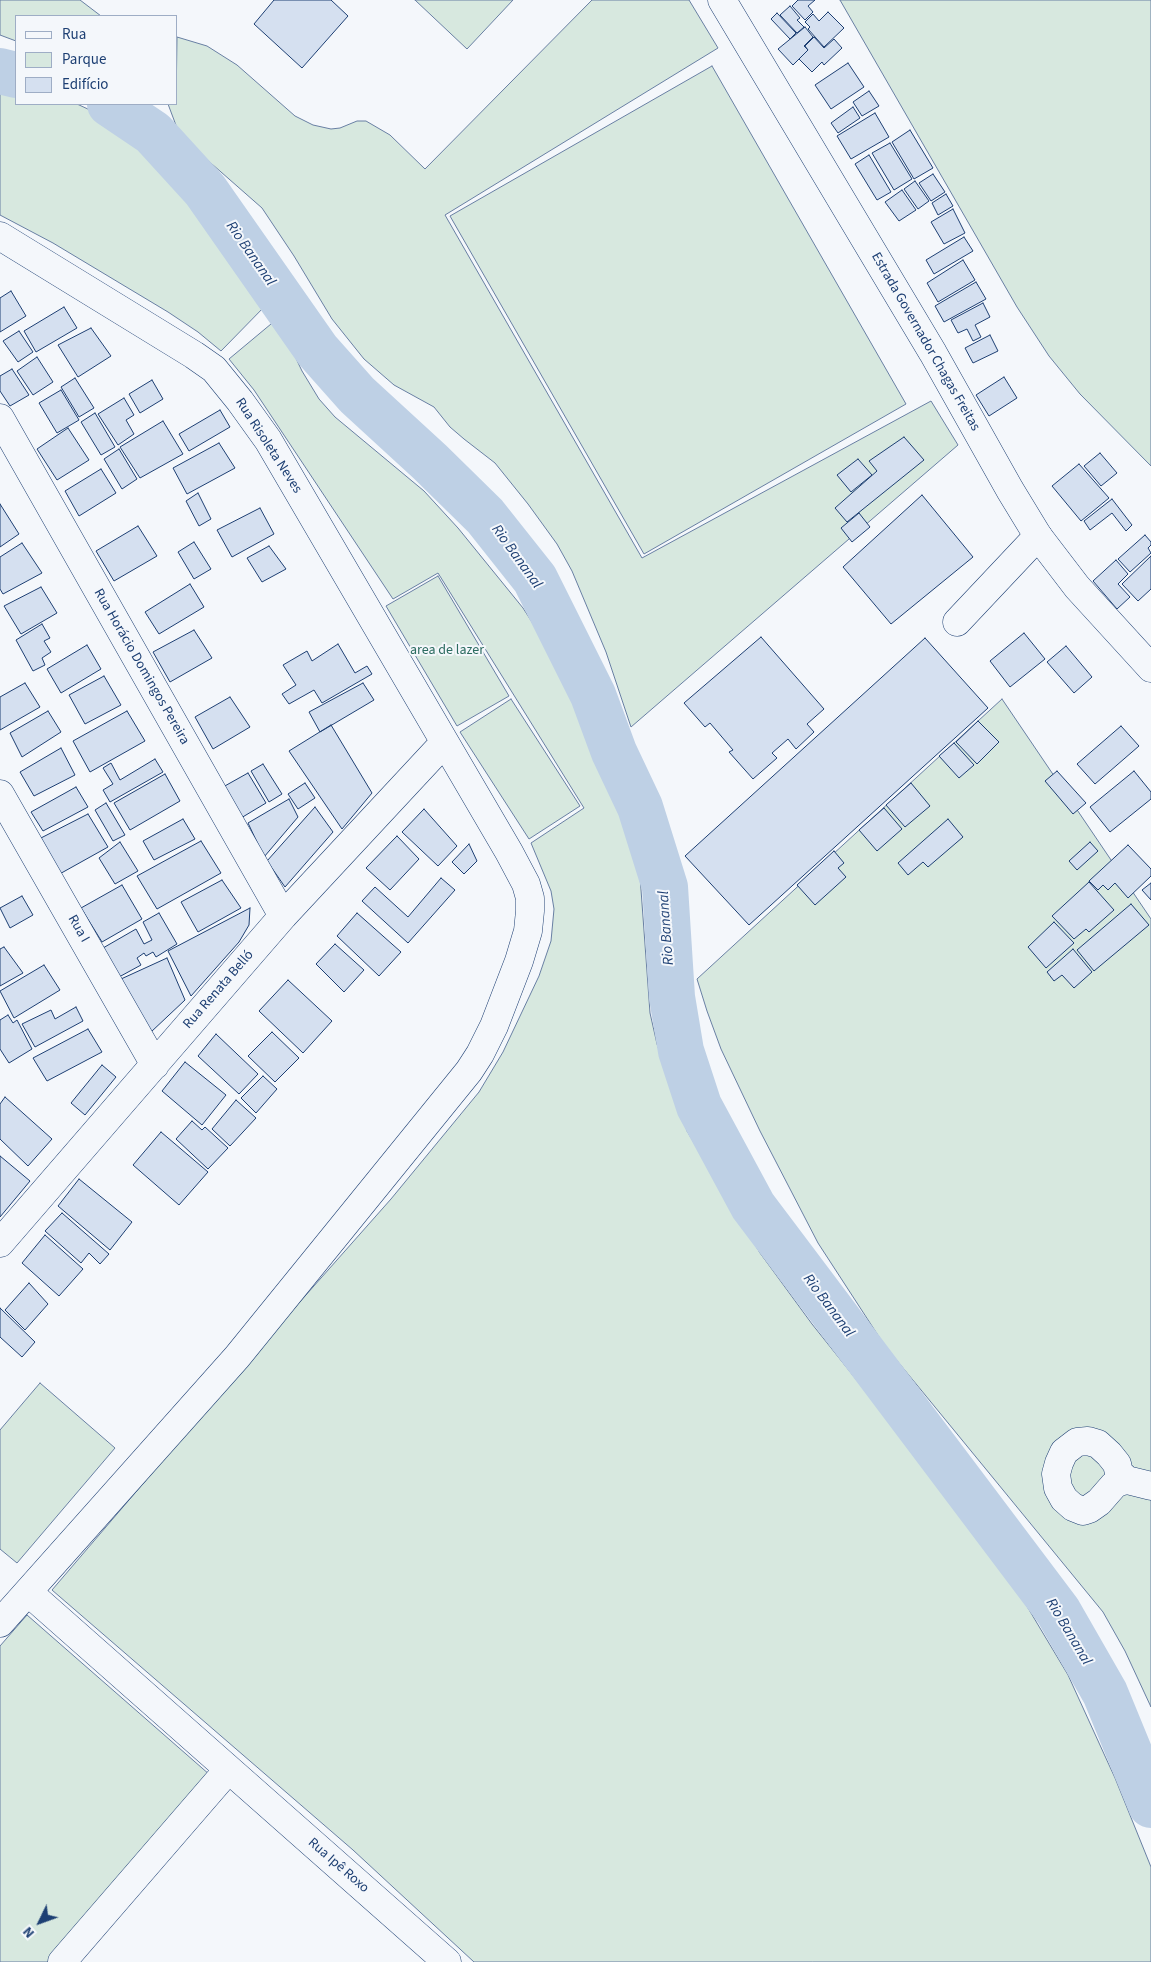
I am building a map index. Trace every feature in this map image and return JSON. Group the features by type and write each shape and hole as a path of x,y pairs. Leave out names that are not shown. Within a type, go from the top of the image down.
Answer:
{"street":[{"name":"Estrada Governador Chagas Freitas","path":"722,0 933,353 1038,536 1077,587 1151,668"},
{"name":"Rua Risoleta Neves","path":"0,236 194,355 214,369 240,401 268,440 521,872 530,898 528,931 519,961 494,1026 470,1071 237,1357 0,1623"},
{"name":"Rua Horácio Domingos Pereira","path":"0,418 283,916"},
{"path":"957,622 1038,536"},
{"name":"Rua Renata Belló","path":"0,1243 283,916 444,743"},
{"name":"Rua I","path":"0,794 155,1065"},
{"name":"Rua Ipê Roxo","path":"28,1592 447,1962"},
{"path":"62,1962 228,1770"}],"green space":[{"path":"0,0 80,0 100,15 15,15 15,41 0,35"},
{"path":"415,0 513,0 467,49"},
{"path":"592,0 689,0 718,48 445,215 642,558 931,401 958,445 631,727 606,652 572,571 557,544 528,504 495,463 450,427 434,407 394,385 364,359 332,319 262,208 188,143 177,128 168,105 178,105 178,37 207,46 237,65 295,116 313,125 331,129 340,128 357,121 366,121 390,135 425,169"},
{"path":"840,0 1151,0 1151,466 1080,394 1049,356 1017,307"},
{"path":"712,66 906,404 644,554 450,216"},
{"path":"0,79 15,84 15,105 79,105 103,116 149,150 170,170 187,191 267,304 221,351 198,332 168,312 53,243 0,215"},
{"path":"277,319 302,371 319,399 335,417 424,491 458,528 523,608 551,652 601,743 631,832 640,876 650,1013 657,1044 687,1131 760,1253 812,1324 976,1530 1025,1603 1068,1675 1115,1778 1151,1867 1151,1962 474,1962 353,1850 52,1590 259,1348 391,1199 479,1092 503,1052 539,976 551,941 554,909 551,891 531,843 584,808 438,573 393,599 254,390 229,359"},
{"name":"area de lazer","path":"438,576 509,696 457,726 386,606"},
{"path":"511,699 580,806 529,839 460,732"},
{"path":"1002,699 1151,919 1151,1707 1125,1651 1103,1612 885,1346 818,1243 760,1131 721,1049 697,979"},
{"path":"40,1383 115,1448 17,1563 0,1549 0,1430"},
{"path":"27,1615 210,1775 52,1962 0,1962 0,1646"}],"building":[{"path":"274,0 331,0 348,16 302,68 254,24"},
{"path":"798,0 815,0 808,6 813,12 805,20 792,6"},
{"path":"790,6 800,18 797,20 804,27 797,33 780,15"},
{"path":"828,12 844,28 824,47 808,29 810,27 805,22 813,14 819,21"},
{"path":"777,13 796,33 790,39 771,19"},
{"path":"805,27 813,37 804,46 808,50 793,65 778,49"},
{"path":"814,37 824,48 834,39 842,48 824,65 822,62 812,72 799,59 808,50 805,46"},
{"path":"848,63 864,87 831,109 815,85"},
{"path":"869,91 879,106 862,116 853,102"},
{"path":"853,107 860,118 838,133 831,123"},
{"path":"875,113 889,137 851,159 837,136"},
{"path":"910,130 933,168 914,179 892,142"},
{"path":"890,143 912,179 894,190 872,153"},
{"path":"869,155 891,192 877,200 855,164"},
{"path":"933,174 945,192 931,201 919,183"},
{"path":"915,181 929,201 918,209 904,189"},
{"path":"902,190 916,210 899,221 885,202"},
{"path":"946,194 953,206 938,215 932,203"},
{"path":"953,209 965,233 944,244 931,222"},
{"path":"964,237 973,251 934,274 926,260"},
{"path":"963,260 975,280 938,302 927,283"},
{"path":"976,282 986,299 944,322 935,306"},
{"path":"11,291 26,316 0,332 0,298"},
{"path":"983,303 990,317 975,325 981,337 973,341 967,329 958,333 951,320"},
{"path":"64,307 77,328 36,352 24,331"},
{"path":"91,328 111,356 78,377 58,345"},
{"path":"19,331 33,352 18,362 3,341"},
{"path":"990,335 998,351 973,363 965,348"},
{"path":"37,357 53,382 33,395 17,371"},
{"path":"12,369 29,395 10,406 0,391 0,376"},
{"path":"1004,377 1017,398 989,416 976,395"},
{"path":"75,378 94,408 79,417 61,387"},
{"path":"152,380 163,399 140,413 129,394"},
{"path":"61,390 79,420 57,433 39,403"},
{"path":"124,398 134,415 126,420 134,434 118,445 98,414"},
{"path":"220,410 230,427 189,451 179,434"},
{"path":"95,413 115,447 101,455 81,422"},
{"path":"163,421 183,454 140,478 120,447"},
{"path":"68,428 89,460 57,480 37,449"},
{"path":"904,437 924,460 847,522 835,508 877,471 869,461"},
{"path":"219,443 235,468 187,494 173,468"},
{"path":"119,449 137,479 122,489 104,459"},
{"path":"1100,453 1117,473 1101,486 1084,466"},
{"path":"858,459 872,475 851,492 837,475"},
{"path":"1079,464 1109,498 1081,521 1052,486"},
{"path":"101,469 116,493 79,516 65,491"},
{"path":"198,493 211,519 199,526 186,501"},
{"path":"922,495 973,557 891,624 843,567"},
{"path":"1112,499 1132,525 1126,531 1112,513 1090,530 1084,521"},
{"path":"0,504 19,534 0,547"},
{"path":"260,508 274,534 232,557 217,530"},
{"path":"859,513 870,527 852,542 841,528"},
{"path":"138,526 157,556 114,581 96,551"},
{"path":"1145,535 1151,542 1148,548 1151,553 1130,572 1118,559"},
{"path":"194,542 211,569 194,579 178,552"},
{"path":"22,543 42,573 3,594 0,589 0,557"},
{"path":"269,546 286,569 262,582 247,558"},
{"path":"1151,556 1151,589 1138,601 1122,584"},
{"path":"1116,560 1128,574 1118,584 1130,597 1117,609 1093,581"},
{"path":"190,584 204,607 159,634 145,612"},
{"path":"41,587 57,613 21,634 4,606"},
{"path":"42,624 50,638 44,641 51,652 42,658 45,665 33,671 16,640"},
{"path":"194,630 212,658 170,682 153,652"},
{"path":"1024,633 1045,659 1010,687 990,661"},
{"path":"761,637 824,709 807,724 814,732 796,749 788,739 772,753 777,758 753,779 729,752 733,750 710,723 705,727 684,703"},
{"path":"925,638 988,708 749,925 685,856"},
{"path":"338,644 355,673 367,666 372,674 322,703 314,690 289,704 282,694 296,685 283,665 307,651 312,661"},
{"path":"87,645 101,669 61,693 47,669"},
{"path":"1066,646 1092,677 1074,693 1047,662"},
{"path":"104,676 121,705 85,724 69,695"},
{"path":"25,683 40,707 0,730 0,697"},
{"path":"363,683 374,700 320,732 309,712"},
{"path":"230,697 250,727 213,749 195,717"},
{"path":"48,711 61,732 22,757 10,733"},
{"path":"127,711 145,741 90,772 73,741"},
{"path":"978,721 999,742 977,764 956,742"},
{"path":"331,725 372,793 342,829 289,751"},
{"path":"1121,726 1139,746 1095,784 1077,764"},
{"path":"954,743 974,765 959,778 939,756"},
{"path":"61,748 75,775 34,796 20,772"},
{"path":"155,759 163,772 110,802 103,790 113,784 103,768 111,763 120,780"},
{"path":"263,764 282,794 269,802 251,771"},
{"path":"1057,771 1086,803 1073,814 1045,781"},
{"path":"1134,771 1151,792 1151,799 1110,832 1090,807"},
{"path":"248,773 266,803 241,818 223,787"},
{"path":"165,774 180,801 130,830 114,803"},
{"path":"305,783 315,798 298,809 288,794"},
{"path":"911,783 930,806 905,827 886,805"},
{"path":"76,787 88,807 43,831 31,812"},
{"path":"289,799 298,817 264,857 248,823"},
{"path":"106,803 125,835 113,841 95,810"},
{"path":"315,807 333,832 285,887 267,861"},
{"path":"884,808 902,829 877,851 859,830"},
{"path":"424,809 457,846 438,866 402,832"},
{"path":"88,814 108,847 56,876 37,840"},
{"path":"183,819 195,839 154,860 143,841"},
{"path":"948,819 963,837 928,867 923,862 908,875 898,863"},
{"path":"397,836 419,859 390,890 366,868"},
{"path":"201,841 221,873 157,909 137,876"},
{"path":"120,842 138,871 115,884 99,858"},
{"path":"1090,842 1098,851 1077,870 1069,861"},
{"path":"469,844 477,861 464,874 452,862"},
{"path":"1128,845 1151,869 1151,876 1128,898 1115,883 1108,890 1103,885 1098,890 1089,881"},
{"path":"834,851 844,863 838,868 846,877 815,905 797,885"},
{"path":"441,878 455,890 408,943 362,901 375,887 408,917"},
{"path":"222,880 241,908 198,932 181,902"},
{"path":"1089,882 1114,910 1089,932 1086,929 1074,939 1052,916"},
{"path":"1151,883 1151,900 1142,890"},
{"path":"122,885 142,919 102,942 81,908"},
{"path":"22,896 33,915 10,928 0,908"},
{"path":"1131,904 1149,925 1094,971 1077,950"},
{"path":"250,908 249,925 239,942 191,996 168,951"},
{"path":"159,913 177,944 156,957 153,952 146,956 144,953 137,958 141,965 119,977 103,948 136,929 144,944 152,940 143,922"},
{"path":"357,913 401,952 379,976 337,936"},
{"path":"1054,922 1074,943 1046,968 1028,947"},
{"path":"335,944 364,970 344,992 316,964"},
{"path":"4,947 23,973 0,986 0,949"},
{"path":"1073,949 1092,972 1074,988 1062,975 1054,981 1047,972"},
{"path":"167,958 185,1000 151,1032 121,979"},
{"path":"44,965 60,990 14,1018 0,991"},
{"path":"288,980 332,1021 303,1053 259,1011"},
{"path":"76,1007 83,1021 35,1047 22,1024 51,1010 55,1019"},
{"path":"8,1015 13,1023 17,1020 32,1049 9,1063 0,1049 0,1020"},
{"path":"88,1029 102,1052 47,1081 33,1058"},
{"path":"272,1032 299,1058 275,1082 248,1056"},
{"path":"216,1034 258,1074 239,1094 198,1056"},
{"path":"185,1062 226,1095 202,1125 162,1091"},
{"path":"102,1065 116,1077 85,1115 71,1103"},
{"path":"263,1076 277,1089 256,1113 241,1098"},
{"path":"5,1097 52,1139 28,1166 0,1139 0,1104"},
{"path":"236,1100 256,1118 230,1146 212,1129"},
{"path":"192,1121 202,1130 205,1127 228,1148 208,1169 176,1139"},
{"path":"161,1132 208,1172 179,1205 133,1165"},
{"path":"0,1156 30,1181 0,1217"},
{"path":"79,1179 132,1222 110,1250 58,1206"},
{"path":"62,1213 109,1254 100,1264 89,1253 81,1263 45,1231"},
{"path":"45,1235 83,1269 59,1296 22,1263"},
{"path":"29,1283 48,1304 25,1330 5,1310"},
{"path":"0,1308 35,1342 22,1357 0,1337"}],"waterway":[{"name":"Rio Bananal","path":"0,71 15,75"},
{"name":"Rio Bananal","path":"111,105 153,133 205,190 317,350 357,395 485,516 535,579 593,695 614,752 640,807 665,887 672,997 681,1051 699,1106 753,1206 1058,1611 1105,1693 1151,1805"}]}
